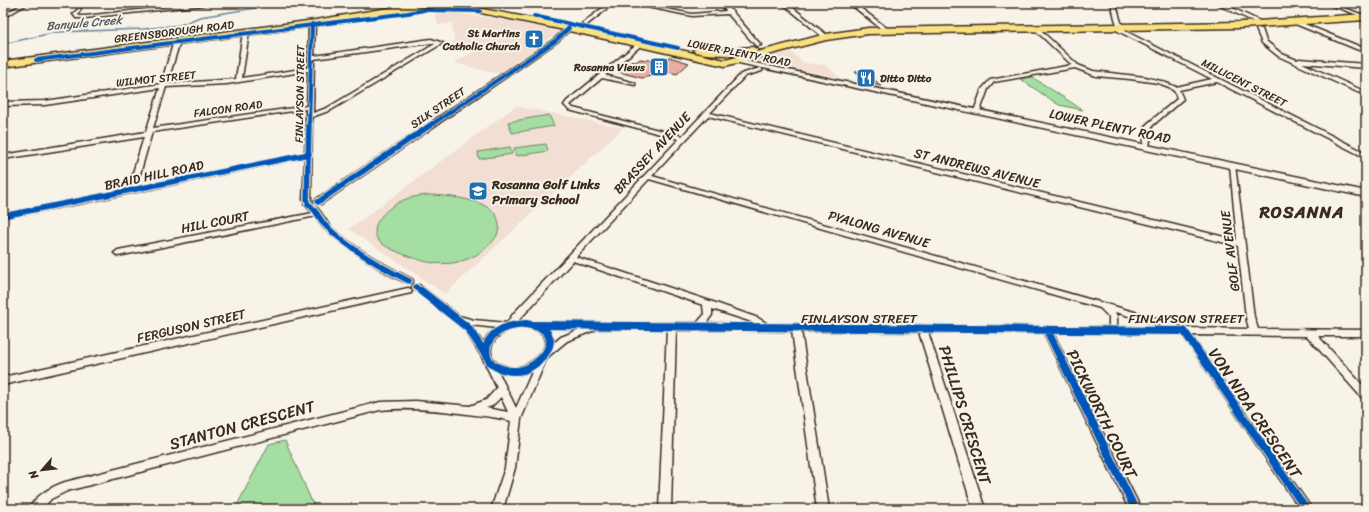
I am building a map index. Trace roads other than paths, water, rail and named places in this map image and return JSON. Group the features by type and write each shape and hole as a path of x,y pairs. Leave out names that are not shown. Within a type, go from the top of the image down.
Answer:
{"highway":[{"name":"GREENSBOROUGH ROAD","path":"313,24 407,9 429,3"},
{"name":"GREENSBOROUGH ROAD","path":"3,64 246,32 408,13 424,10 438,3"},
{"name":"LOWER PLENTY ROAD","path":"438,3 453,4 480,11 569,28 583,29 678,48 705,57"},
{"name":"LOWER PLENTY ROAD","path":"472,3 640,44 741,63"},
{"path":"408,13 441,9 480,11"},
{"path":"678,48 741,63 782,47 854,32 886,30 1261,26 1364,17"}],"main road":[{"name":"LOWER PLENTY ROAD","path":"741,63 760,70 849,84"},
{"name":"LOWER PLENTY ROAD","path":"741,63 849,84 1366,194"}],"street":[{"path":"3,17 27,3"},
{"path":"140,11 157,3"},
{"path":"79,9 75,14 78,17 213,3"},
{"path":"583,29 612,3"},
{"path":"629,3 695,15 729,12"},
{"path":"722,3 758,45"},
{"path":"784,3 826,37"},
{"path":"850,3 886,30"},
{"path":"1112,3 1115,6 1117,27"},
{"path":"1217,3 1261,26 1261,36 1267,45 1294,61 1366,94"},
{"path":"1327,3 1364,17"},
{"path":"3,12 10,12"},
{"path":"1295,22 1366,51"},
{"name":"FINLAYSON STREET","path":"308,202 313,24"},
{"name":"MILLICENT STREET","path":"1117,27 1366,156"},
{"name":"SILK STREET","path":"555,41 569,28"},
{"path":"1036,28 1076,66 1091,73 1155,81 1175,88 1180,93 1180,99 1149,125 1146,147"},
{"name":"SILK STREET","path":"316,200 332,192 555,41 570,33 583,29"},
{"path":"239,80 246,32"},
{"path":"310,116 329,109 437,46 439,42 431,41 311,58"},
{"path":"131,191 177,42"},
{"path":"640,44 567,103 567,107 684,138"},
{"path":"1294,61 1366,66"},
{"name":"BRASSEY AVENUE","path":"509,326 513,319 706,114 741,63"},
{"path":"977,111 985,89 992,82 1076,66"},
{"name":"WILMOT STREET","path":"3,104 45,103 163,86 239,80 311,69"},
{"path":"601,76 633,84"},
{"path":"1175,88 1217,80"},
{"name":"FALCON ROAD","path":"3,157 310,107"},
{"name":"ST ANDREWS AVENUE","path":"706,114 1242,244"},
{"name":"BRAID HILL ROAD","path":"3,216 309,154"},
{"name":"GOLF AVENUE","path":"1233,166 1250,317 1255,332"},
{"name":"PYALONG AVENUE","path":"648,177 1103,305 1184,331"},
{"path":"308,189 316,200 317,214"},
{"path":"316,200 308,202 327,227 395,275 408,287 425,294 458,318 474,335 487,357 501,390 516,419"},
{"name":"HILL COURT","path":"118,253 317,214"},
{"path":"572,258 755,320 768,328"},
{"name":"FERGUSON STREET","path":"3,381 385,295 408,287"},
{"path":"530,302 525,314 533,325"},
{"path":"700,327 708,315 707,304"},
{"path":"1103,305 1113,316 1113,331"},
{"path":"458,318 474,323 509,326 521,324 533,325 543,329 550,340 550,348 516,419 510,468 497,509"},
{"name":"FINLAYSON STREET","path":"533,325 1366,333"},
{"path":"509,326 500,330 490,339 487,345 487,357 500,369 515,371 530,368 544,358"},
{"name":"FINLAYSON STREET","path":"544,358 556,345 567,337 599,326"},
{"path":"665,509 672,327"},
{"path":"796,328 823,509"},
{"name":"PHILLIPS CRESCENT","path":"923,329 979,509"},
{"name":"PICKWORTH COURT","path":"1047,330 1135,509"},
{"name":"VON NIDA CRESCENT","path":"1184,331 1306,509"},
{"path":"1309,332 1366,396"},
{"name":"STANTON CRESCENT","path":"467,410 486,405 501,390"},
{"name":"STANTON CRESCENT","path":"34,509 47,496 65,487 380,406 406,404 499,414 516,419"}],"waterway":[{"name":"Banyule Creek","path":"3,44 57,32 143,29 180,25 200,17 285,3"}],"place":[{"name":"St Martins Catholic Church","path":"534,39"},
{"name":"Rosanna Views","path":"659,67"},
{"name":"Ditto Ditto","path":"866,78"},
{"name":"Rosanna Golf Links Primary School","path":"478,191"}],"district":[{"name":"ROSANNA","path":"1302,212"}]}
